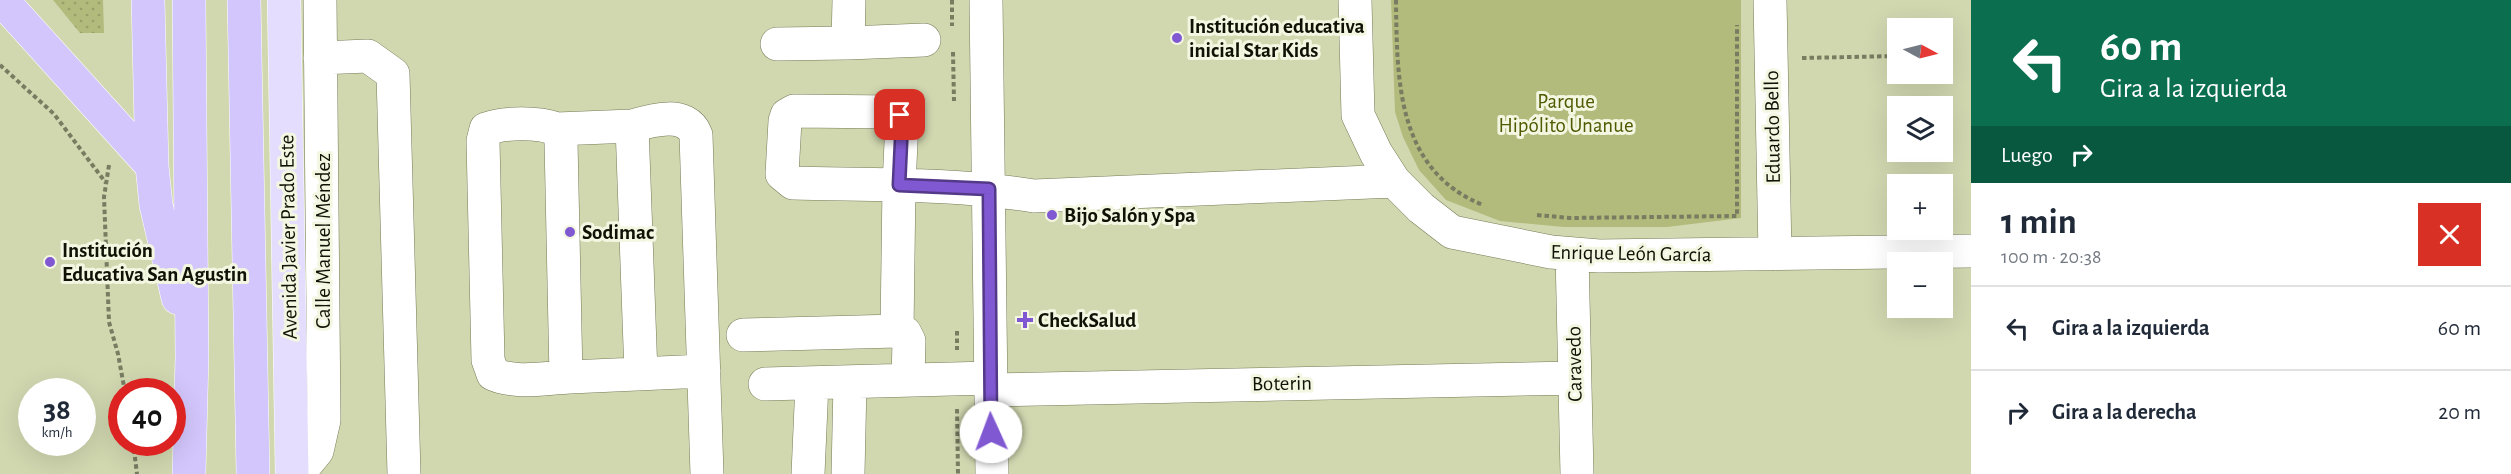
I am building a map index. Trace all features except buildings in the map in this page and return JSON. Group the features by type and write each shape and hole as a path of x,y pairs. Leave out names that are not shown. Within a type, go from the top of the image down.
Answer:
{"highway":[{"path":"2,0 152,166"},
{"path":"148,0 152,166 156,205 192,356"},
{"path":"189,0 192,356 189,474"},
{"name":"Avenida Javier Prado Este","path":"244,0 253,474"}],"main road":[{"name":"Avenida Javier Prado Este","path":"284,0 292,474"}],"street":[{"name":"Calle Manuel Méndez","path":"298,474 317,451 324,420 320,0"},
{"path":"848,43 849,0"},
{"path":"986,0 992,474"},
{"name":"Enrique León García","path":"1355,0 1358,115 1376,153 1394,181 1421,208 1452,232 1510,246 1599,256 1971,251"},
{"name":"Eduardo Bello","path":"1770,0 1775,254"},
{"path":"777,44 924,40"},
{"path":"320,58 368,56 393,74 404,474"},
{"path":"704,371 505,379 493,374 488,360 483,141 486,129 496,125 547,125 557,129 632,126 653,120 683,120 693,127 696,135 704,371 707,474"},
{"path":"632,126 641,374"},
{"path":"557,129 561,141 566,377"},
{"path":"897,331 899,185 989,189 1034,196 1394,181"},
{"name":"Caravedo","path":"1572,254 1577,474"},
{"path":"743,335 897,331 905,333 909,341 909,380"},
{"name":"Boterin","path":"765,384 909,380 990,384 1574,378"},
{"path":"808,474 812,383"},
{"path":"848,474 850,383"}],"path":[{"path":"1396,0 1396,47 1401,102 1410,132 1442,181 1467,198 1486,206"},
{"path":"1528,215 1570,218 1737,216 1737,22"},
{"path":"1771,59 1887,56"},
{"path":"0,65 54,114 106,183"},
{"path":"114,125 104,197 109,322 122,378"},
{"path":"135,456 137,474"}],"green space":[{"path":"53,0 103,0 104,33 80,33"},
{"name":"Parque Hipólito Unanue","path":"1391,0 1741,0 1741,218 1667,227 1564,227 1500,221 1446,200 1419,170 1403,137 1395,112"}],"place":[{"name":"Institución educativa inicial Star Kids","path":"1177,38"},
{"name":"Bijo Salón y Spa","path":"1052,215"},
{"name":"Sodimac","path":"570,232"},
{"name":"Institución Educativa San Agustin","path":"50,262"},
{"name":"CheckSalud","path":"1025,320"}],"route":[{"path":"900,115 902,121 899,185 989,189 991,432"}]}
